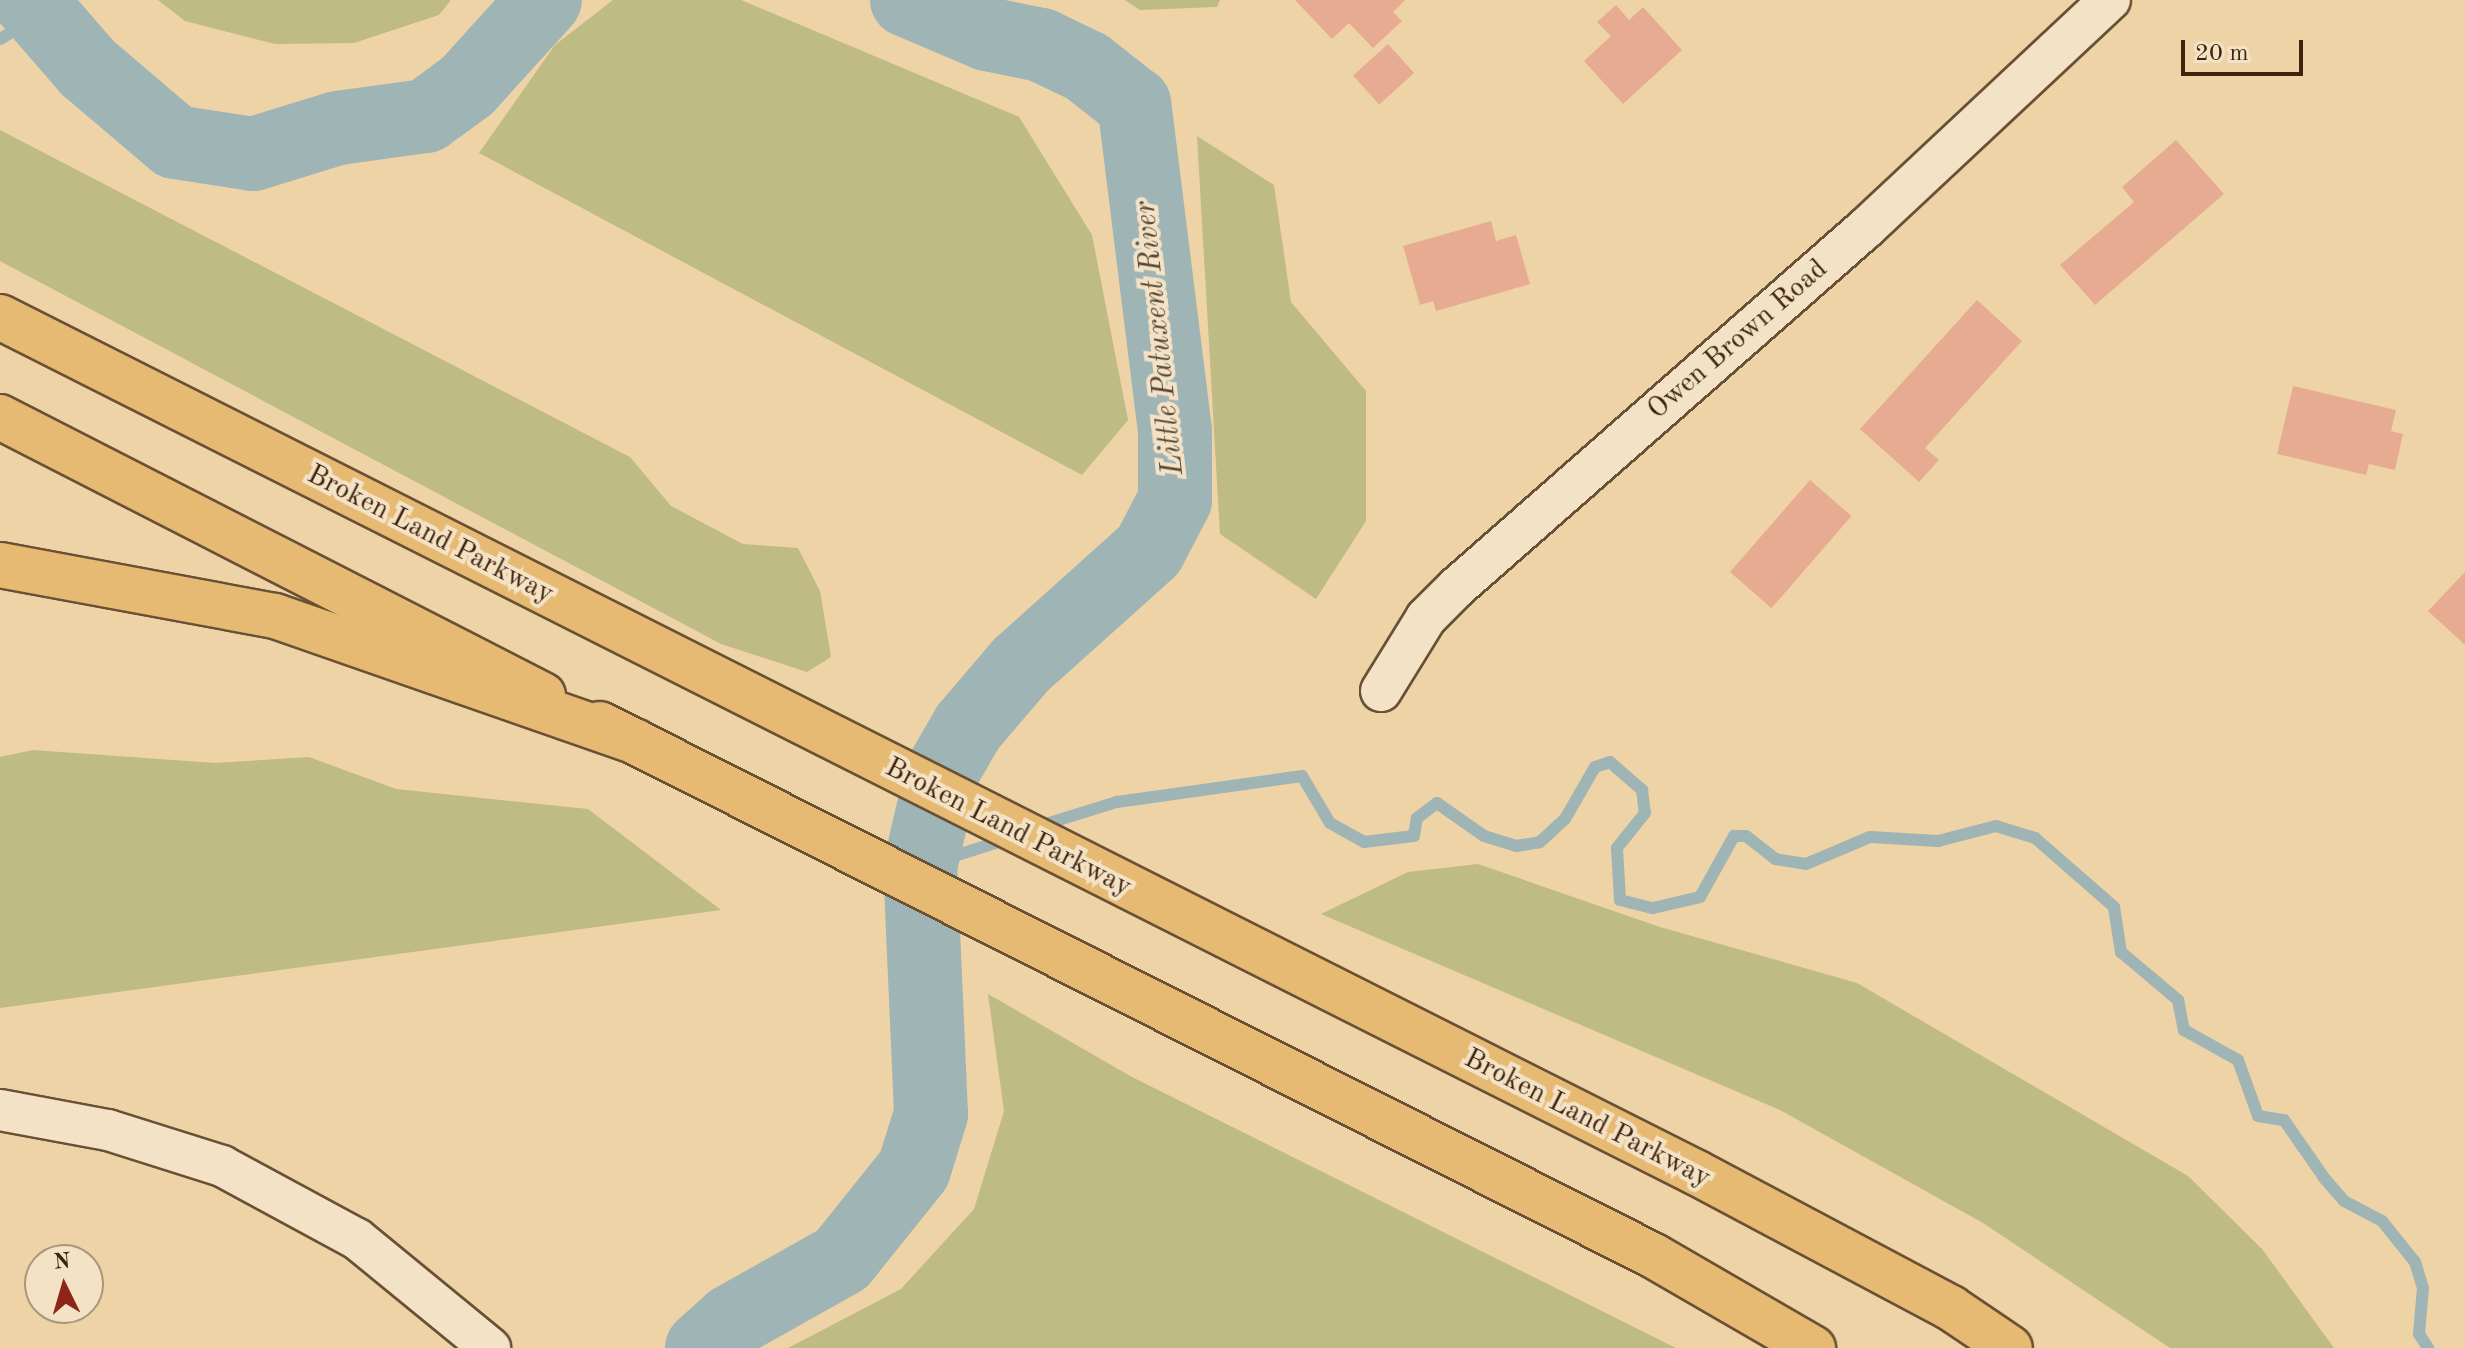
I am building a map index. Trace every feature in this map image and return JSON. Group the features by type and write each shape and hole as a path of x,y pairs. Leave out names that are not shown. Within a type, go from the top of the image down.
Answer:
{"main road":[{"name":"Broken Land Parkway","path":"0,317 811,729 1697,1173 1951,1308 2010,1348"},
{"path":"0,417 1654,1256 1813,1348"},
{"path":"0,565 275,616 636,742"}],"street":[{"name":"Owen Brown Road","path":"1381,691 1426,618 1457,587 1866,228 2110,0"},
{"path":"0,1110 108,1130 222,1166 357,1239 490,1348"}],"shaded area":[{"path":"158,0 451,0 439,15 354,43 275,44 185,21"},
{"path":"613,0 741,0 1019,117 1092,235 1128,420 1082,475 479,153 555,45"},
{"path":"1125,0 1220,0 1217,7 1140,10"},
{"path":"0,130 630,457 671,506 743,544 798,548 820,591 831,657 807,672 721,644 0,261"},
{"path":"1197,136 1274,185 1291,302 1366,391 1366,521 1316,599 1220,534"},
{"path":"33,750 215,763 309,757 396,789 588,809 721,910 0,1008 0,757"},
{"path":"1478,864 1660,927 1857,983 2188,1176 2262,1249 2334,1348 2170,1348 1983,1223 1780,1110 1321,914 1408,872"},
{"path":"988,994 1132,1077 1676,1348 788,1348 901,1289 974,1209 1004,1111"}],"building":[{"path":"1295,0 1405,0 1393,12 1402,21 1373,48 1349,23 1332,39"},
{"path":"1616,5 1629,20 1643,7 1682,50 1623,104 1584,61 1611,36 1597,22"},
{"path":"1388,44 1414,73 1379,104 1353,75"},
{"path":"2176,140 2224,194 2095,305 2060,265 2134,202 2122,187"},
{"path":"1491,221 1496,241 1516,235 1530,284 1436,311 1433,301 1420,305 1403,246"},
{"path":"1977,300 2022,341 1925,448 1939,460 1919,482 1860,429"},
{"path":"2293,386 2396,410 2391,431 2403,434 2395,470 2369,464 2366,475 2277,454"},
{"path":"1810,480 1852,516 1771,608 1730,572"},
{"path":"2465,572 2465,645 2428,611"}],"waterway":[{"name":"Little Patuxent River","path":"29,0 88,68 175,142 253,154 338,128 426,116 467,86 545,0"},
{"name":"Little Patuxent River","path":"702,1348 732,1321 842,1259 914,1169 931,1114 920,867 942,772 968,727 1021,665 1149,550 1175,500 1175,431 1134,104 1087,67 1041,45 987,34 907,0"},
{"path":"0,39 38,17"},
{"path":"1036,827 1117,802 1302,776 1330,823 1364,842 1414,836 1417,818 1437,803 1484,836 1516,846 1540,842 1565,819 1595,767 1610,762 1642,790 1645,813 1617,848 1620,900 1653,908 1700,897 1734,836 1746,836 1775,859 1806,864 1870,837 1938,841 1996,826 2035,838 2114,907 2121,952 2178,1000 2184,1030 2238,1060 2258,1116 2284,1120 2344,1201 2382,1221 2415,1262 2423,1288 2419,1334 2428,1348"},
{"path":"920,867 1008,839"}]}
